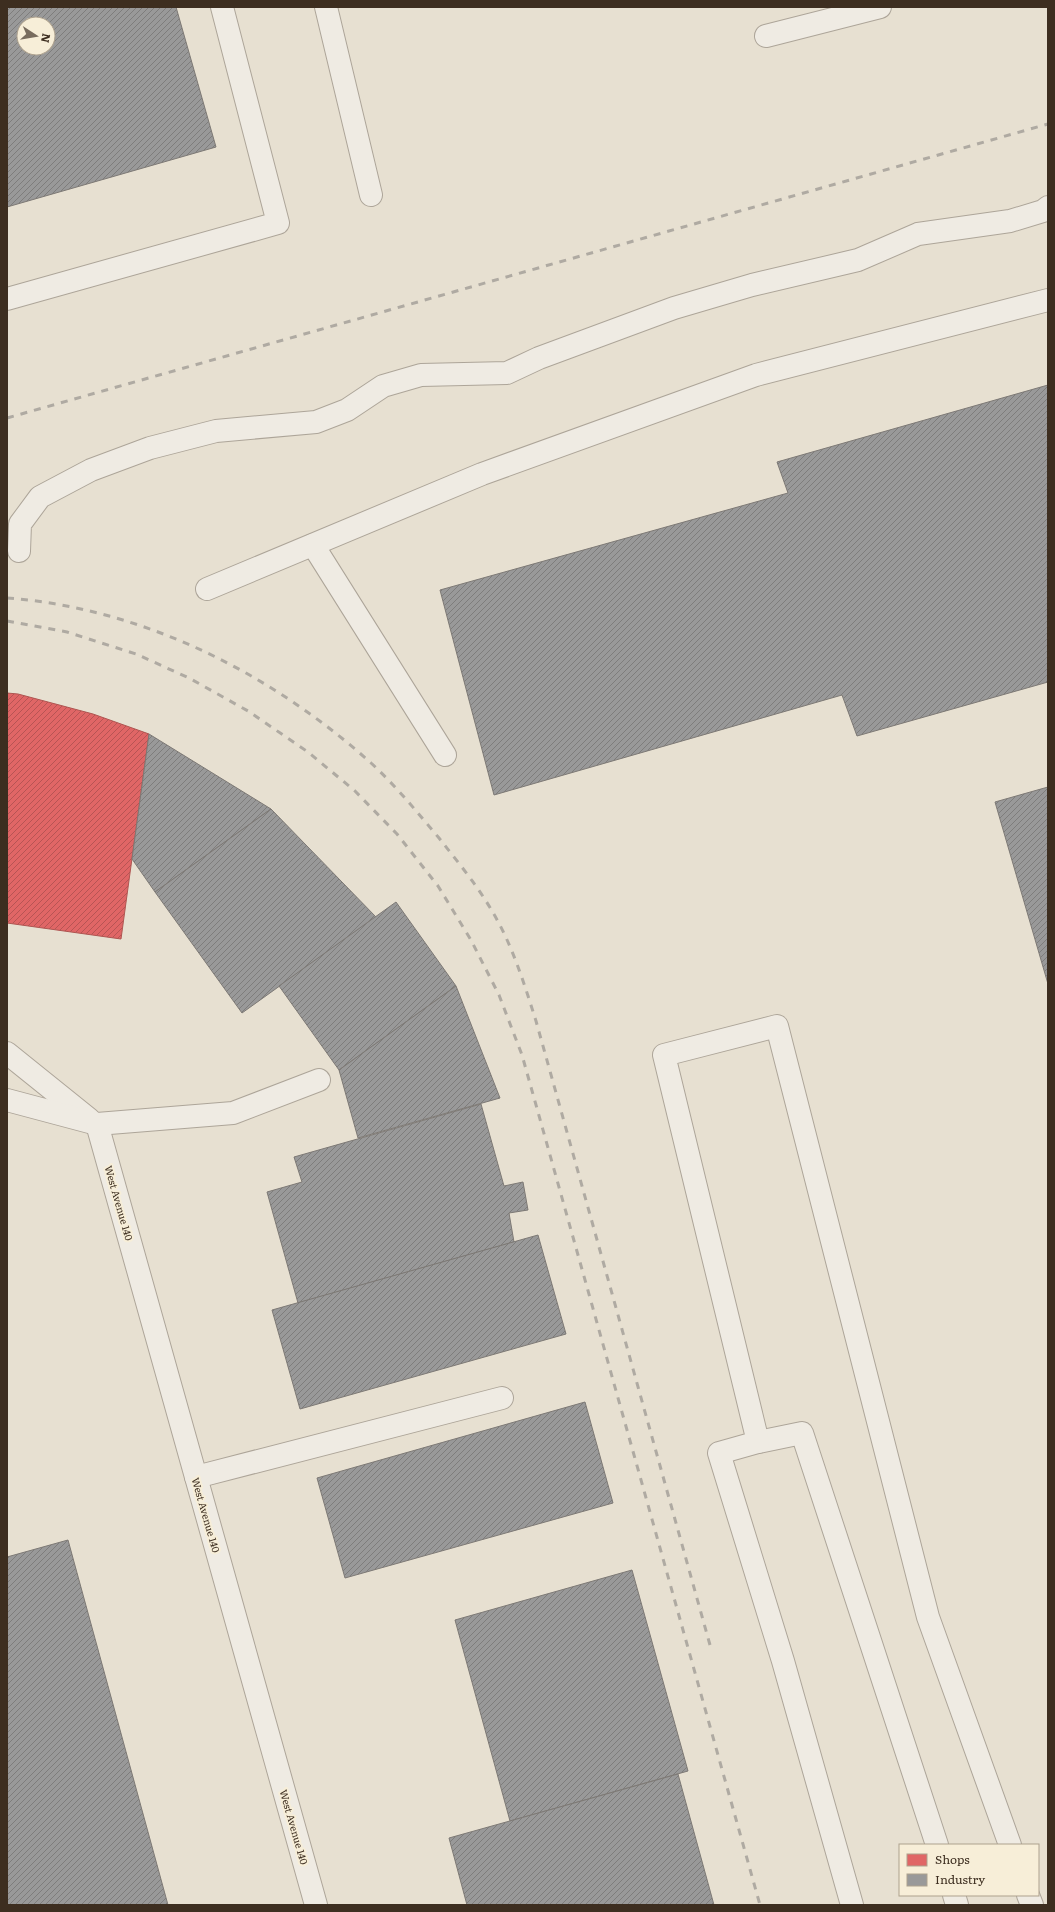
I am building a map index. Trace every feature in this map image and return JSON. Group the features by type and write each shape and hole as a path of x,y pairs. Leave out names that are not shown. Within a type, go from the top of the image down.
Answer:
{"street":[{"path":"7,299 278,223 222,7"},
{"path":"326,7 371,195"},
{"path":"766,36 854,10 880,7"},
{"path":"19,551 20,524 40,497 92,470 150,448 216,431 316,422 347,410 383,386 421,376 507,373 539,358 674,308 752,285 858,260 918,234 1010,221 1043,211 1048,206"},
{"path":"207,589 482,474 756,375 1048,300"},
{"path":"313,545 446,755"},
{"path":"758,1442 664,1055 777,1026 928,1617 1010,1844"},
{"path":"7,1052 97,1124"},
{"path":"7,1100 97,1124 233,1113 320,1080"},
{"name":"West Avenue 140","path":"97,1124 316,1905"},
{"path":"196,1477 502,1398"},
{"path":"852,1905 783,1661 719,1453 758,1442 802,1433 938,1844"}],"building: Shops":[{"path":"7,693 18,694 93,714 149,734 121,939 7,923"}],"building: Industry":[{"path":"7,7 176,7 216,147 7,207"},
{"path":"1048,385 1048,682 857,736 842,695 494,795 440,590 788,493 777,462"},
{"path":"149,734 271,809 155,892 132,859"},
{"path":"1048,787 1048,984 995,802"},
{"path":"271,809 376,917 242,1013 155,892"},
{"path":"396,902 456,986 339,1070 279,986"},
{"path":"456,986 500,1098 358,1138 339,1070"},
{"path":"481,1104 504,1186 523,1182 528,1210 509,1213 514,1242 298,1303 267,1192 302,1182 294,1157"},
{"path":"538,1235 566,1334 300,1409 272,1310"},
{"path":"585,1402 613,1503 345,1578 317,1478"},
{"path":"68,1540 168,1905 7,1905 7,1557"},
{"path":"632,1570 688,1771 510,1821 455,1620"},
{"path":"678,1774 714,1905 467,1905 449,1838"}],"railway":[{"path":"7,418 1048,124"},
{"path":"7,598 57,604 107,615 155,631 202,650 247,674 291,701 332,730 371,763 389,781 439,838 480,892 492,911 512,950 536,1021 710,1645"},
{"path":"7,621 67,632 136,654 189,678 248,711 308,752 355,791 397,834 438,886 471,940 499,995 522,1055 760,1905"}]}
